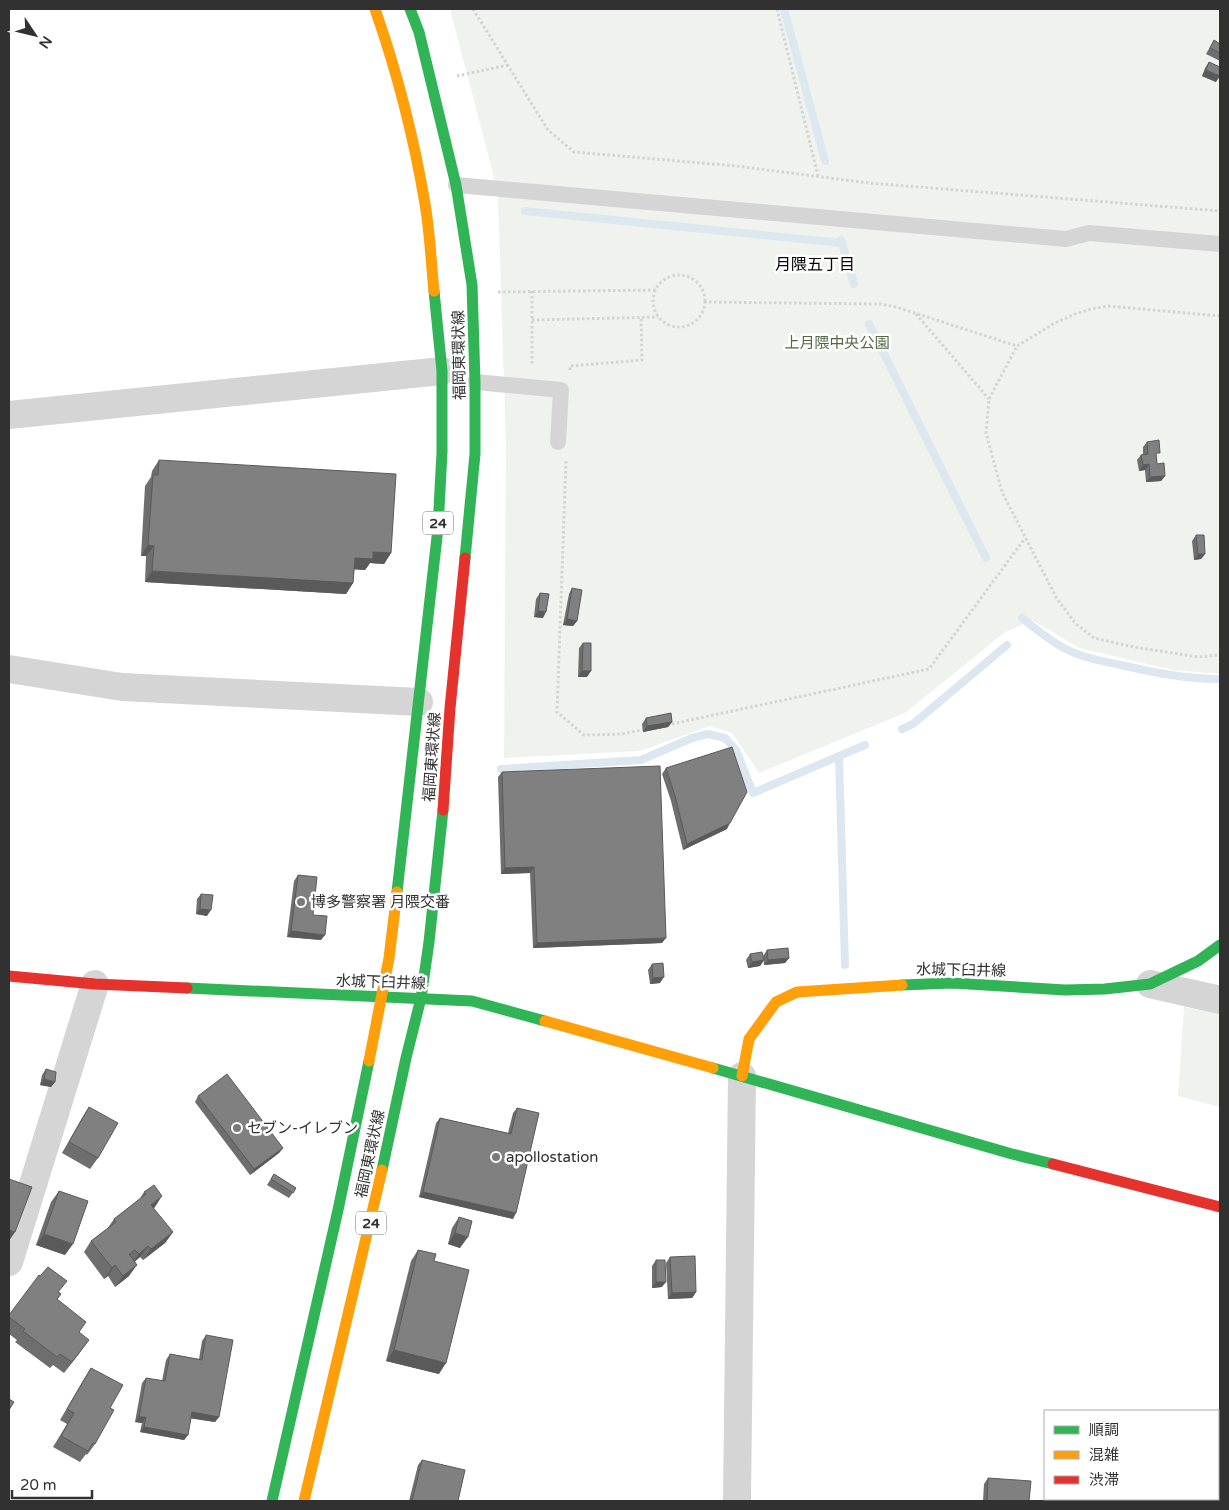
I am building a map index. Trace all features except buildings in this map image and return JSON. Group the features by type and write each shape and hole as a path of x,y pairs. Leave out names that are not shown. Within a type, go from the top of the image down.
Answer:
{"main road":[{"name":"福岡東環状線","path":"272,1501 338,1210 389,958 438,528 442,452 442,371 424,205 407,118 387,43 375,9"},
{"name":"福岡東環状線","path":"304,1501 372,1220 406,1058 421,998 443,814 450,708 475,454 472,285 456,185 418,32 410,9"},
{"name":"水城下臼井線","path":"742,1076 749,1039 776,1002 797,992 952,983 1065,990 1104,989 1150,984 1198,961 1220,945"},
{"name":"水城下臼井線","path":"9,976 95,984 472,1001 1012,1154 1220,1207"}],"street":[{"path":"9,415 442,371"},
{"path":"9,669 122,687 419,702"},
{"path":"9,1262 95,984"},
{"path":"1150,984 1220,1000"},
{"path":"737,1501 742,1076"}],"lane":[{"path":"456,185 1066,239 1089,233 1220,244"},
{"path":"475,382 561,390 562,448"}],"path":[{"path":"473,9 548,130 574,152 736,166 879,184 1220,212"},
{"path":"777,9 818,176"},
{"path":"453,77 508,65"},
{"path":"670,277 687,277 694,280 700,286 703,294 703,310 699,318 692,324 684,327 675,327 667,324 655,312 653,303 656,290 663,281 670,277"},
{"path":"492,292 656,290"},
{"path":"532,291 532,368"},
{"path":"704,302 880,304 916,313 1018,346"},
{"path":"1220,316 1108,306 1075,314 1062,320 1018,346 989,399 986,434 1002,492 1057,599 1076,624 1094,638 1134,647 1198,657 1220,655"},
{"path":"916,313 989,399"},
{"path":"570,376 570,366 642,360 641,317"},
{"path":"532,320 658,317"},
{"path":"562,448 557,712 584,735 622,734 651,728"},
{"path":"660,726 929,669 1026,538"}],"green space":[{"name":"上月隈中央公園","path":"450,9 1220,9 1220,674 1173,670 1079,648 1032,620 1004,633 905,713 759,773 732,733 710,726 640,751 504,758 506,446 498,200 497,189"},
{"path":"1184,1007 1220,1014 1220,1107 1178,1096"}],"waterway":[{"path":"784,9 825,161"},
{"path":"525,211 842,243"},
{"path":"841,240 854,284"},
{"path":"869,324 986,558"},
{"path":"1022,618 1054,642 1086,657 1170,675 1220,679"},
{"path":"902,729 913,724 1007,645"},
{"path":"501,769 641,760 692,738 708,734 725,738 736,750 753,793 865,745"},
{"path":"839,756 845,965"}],"traffic: fast":[{"path":"410,9 419,32 456,185 472,285 475,454 465,558"},
{"path":"397,892 438,528 442,452 442,371 434,291"},
{"path":"382,1170 421,998 443,810"},
{"path":"902,985 952,983 1065,990 1105,989 1150,984 1198,961 1220,945"},
{"path":"187,988 472,1001 545,1021"},
{"path":"272,1501 338,1210 369,1061"},
{"path":"713,1068 1012,1154 1053,1164"}],"traffic: slow":[{"path":"375,9 398,81 416,155 427,215 434,291"},
{"path":"369,1061 389,958 397,892"},
{"path":"742,1076 749,1039 776,1002 797,992 902,985"},
{"path":"545,1021 713,1068"},
{"path":"304,1501 382,1170"}],"traffic: jam":[{"path":"443,810 450,708 465,558"},
{"path":"9,976 95,984 187,988"},
{"path":"1053,1164 1220,1207"}],"place":[{"name":"博多警察署 月隈交番","path":"301,902"},
{"name":"セブン-イレブン","path":"237,1128"},
{"name":"apollostation","path":"496,1157"}],"district":[{"name":"月隈五丁目","path":"815,265"}]}
